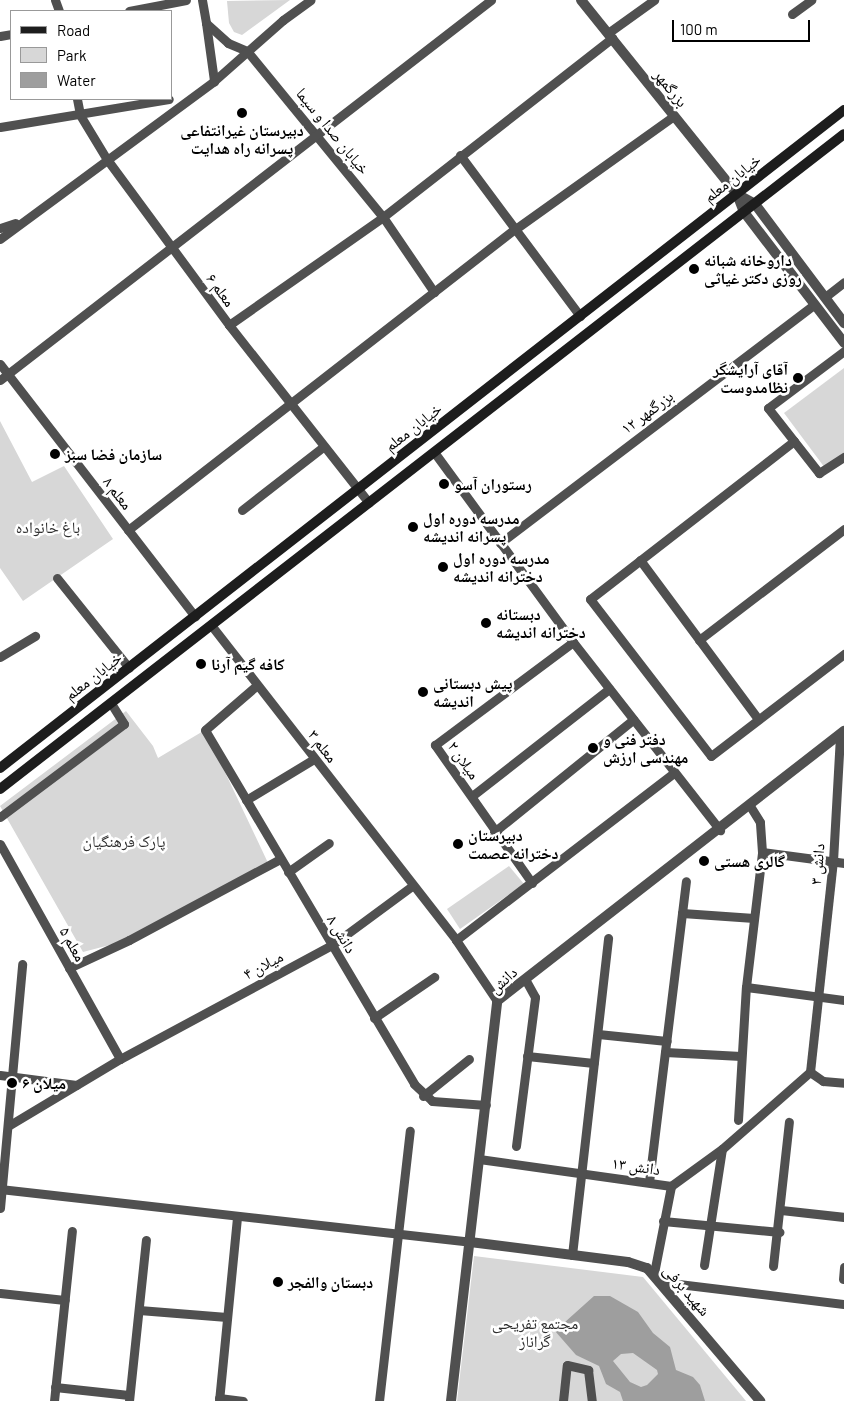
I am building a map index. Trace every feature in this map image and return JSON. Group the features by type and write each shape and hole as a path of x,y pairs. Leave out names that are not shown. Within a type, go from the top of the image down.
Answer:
{"main road":[{"name":"خیابان معلم","path":"0,768 844,110"},
{"name":"خیابان معلم","path":"0,789 844,134"}],"street":[{"path":"134,10 186,0"},
{"path":"202,0 214,81"},
{"path":"0,239 22,220 214,81 247,51 311,0"},
{"path":"0,380 316,133 491,0"},
{"name":"بزرگمهر","path":"581,0 737,194 744,212 813,305 844,343"},
{"path":"228,325 382,217 654,0"},
{"path":"792,14 811,0"},
{"name":"خیابان صدا و سیما","path":"206,23 228,43 247,51 316,133 382,217 434,292"},
{"path":"172,98 194,94"},
{"name":"معلم ۶","path":"76,100 80,115 106,158 228,325 369,503"},
{"path":"0,127 80,115 159,100"},
{"path":"128,530 514,230 674,116"},
{"path":"460,155 514,230 580,316"},
{"name":"بزرگمهر","path":"737,194 755,204 844,323"},
{"path":"0,228 22,220"},
{"path":"825,297 844,282"},
{"name":"بزرگمهر ۱۲","path":"500,543 813,305"},
{"path":"844,351 768,408 820,474 844,457"},
{"name":"معلم ۸","path":"0,364 195,616"},
{"path":"794,441 590,599 711,756 844,654"},
{"path":"242,510 323,447"},
{"path":"434,452 573,642 720,830"},
{"path":"699,640 844,529"},
{"path":"640,560 758,719"},
{"path":"57,578 129,668"},
{"name":"معلم ۳","path":"211,625 256,686 456,940 497,1001"},
{"path":"0,657 35,636"},
{"name":"میلان ۲","path":"532,883 494,832 472,796 435,745 573,642"},
{"name":"دانش ۸","path":"256,686 204,730 374,1018 423,1096"},
{"path":"472,796 609,689"},
{"path":"0,817 124,724 111,703"},
{"path":"494,832 633,720"},
{"name":"دانش","path":"451,1401 497,1001 720,830 842,733"},
{"name":"دانش ۳","path":"810,1072 833,861 842,733"},
{"path":"246,800 314,758"},
{"path":"456,940 674,773"},
{"path":"738,1120 746,987 762,852 760,822 750,806"},
{"name":"معلم ۵","path":"0,844 120,1059"},
{"path":"288,872 329,844"},
{"path":"762,852 844,862"},
{"path":"69,968 129,940 280,858"},
{"path":"649,1182 686,881"},
{"name":"میلان ۴","path":"8,1126 120,1059 332,945 412,886"},
{"path":"682,913 754,918"},
{"path":"572,1255 608,938"},
{"path":"0,1208 22,964"},
{"path":"374,1018 434,977"},
{"path":"516,1146 535,997 525,979"},
{"path":"746,987 844,1000"},
{"path":"598,1034 667,1041"},
{"path":"665,1052 741,1056"},
{"path":"527,1056 594,1063"},
{"path":"469,1059 423,1096 432,1101 486,1105"},
{"path":"810,1072 823,1081 844,1083"},
{"name":"دانش ۱۳","path":"479,1159 671,1186 722,1148 810,1072"},
{"path":"0,1075 76,1085"},
{"path":"773,1266 779,1232 789,1122"},
{"path":"379,1401 410,1131"},
{"path":"704,1264 722,1148"},
{"path":"654,1273 671,1186"},
{"path":"1,1190 470,1242"},
{"path":"781,1210 844,1217"},
{"path":"238,1216 219,1400 243,1401"},
{"path":"663,1221 779,1232"},
{"path":"54,1401 72,1231"},
{"path":"55,1387 129,1398 146,1240"},
{"name":"شهید برفی","path":"470,1242 640,1265 654,1273 662,1282 760,1401"},
{"path":"843,1279 844,1266"},
{"path":"662,1282 844,1304"},
{"path":"0,1293 65,1300"},
{"path":"139,1310 227,1317"},
{"path":"563,1401 567,1365 588,1370 592,1401"}],"green space":[{"path":"290,0 242,35 234,32 229,23 227,1"},
{"path":"844,368 844,453 825,468 784,413"},
{"name":"باغ خانواده","path":"0,421 32,482 64,466 113,539 23,601 0,568"},
{"name":"پارک فرهنگیان","path":"126,711 153,746 158,758 205,730 269,865 129,940 83,952 0,806"},
{"path":"509,866 524,884 460,929 447,909"},
{"name":"مجتمع تفریحی گراناز","path":"474,1256 643,1277 746,1401 457,1401"}],"water":[{"path":"594,1296 610,1296 638,1312 653,1333 670,1347 676,1370 693,1377 700,1385 705,1401 623,1401 620,1392 606,1384 599,1366 576,1355 555,1331","holes":["633,1353 657,1370 658,1374 647,1385 641,1387 630,1382 613,1361 621,1354"]}],"place":[{"name":"دبیرستان غیرانتفاعی پسرانه راه هدایت","path":"242,113"},
{"name":"داروخانه شبانه روزی دکتر غیاثی","path":"694,269"},
{"name":"آقای آرایشگر نظامدوست","path":"798,378"},
{"name":"سازمان فضا سبز","path":"55,454"},
{"name":"رستوران آسو","path":"444,484"},
{"name":"مدرسه دوره اول پسرانه اندیشه","path":"413,527"},
{"name":"مدرسه دوره اول دخترانه اندیشه","path":"443,567"},
{"name":"دبستانه دخترانه اندیشه","path":"486,623"},
{"name":"کافه گیم آرنا","path":"201,664"},
{"name":"پیش دبستانی اندیشه","path":"423,692"},
{"name":"دفتر فنی و مهندسی ارزش","path":"593,748"},
{"name":"دبیرستان دخترانه عصمت","path":"458,844"},
{"name":"گالری هستی","path":"704,861"},
{"name":"میلان ۶","path":"12,1083"},
{"name":"دبستان والفجر","path":"278,1282"}]}
